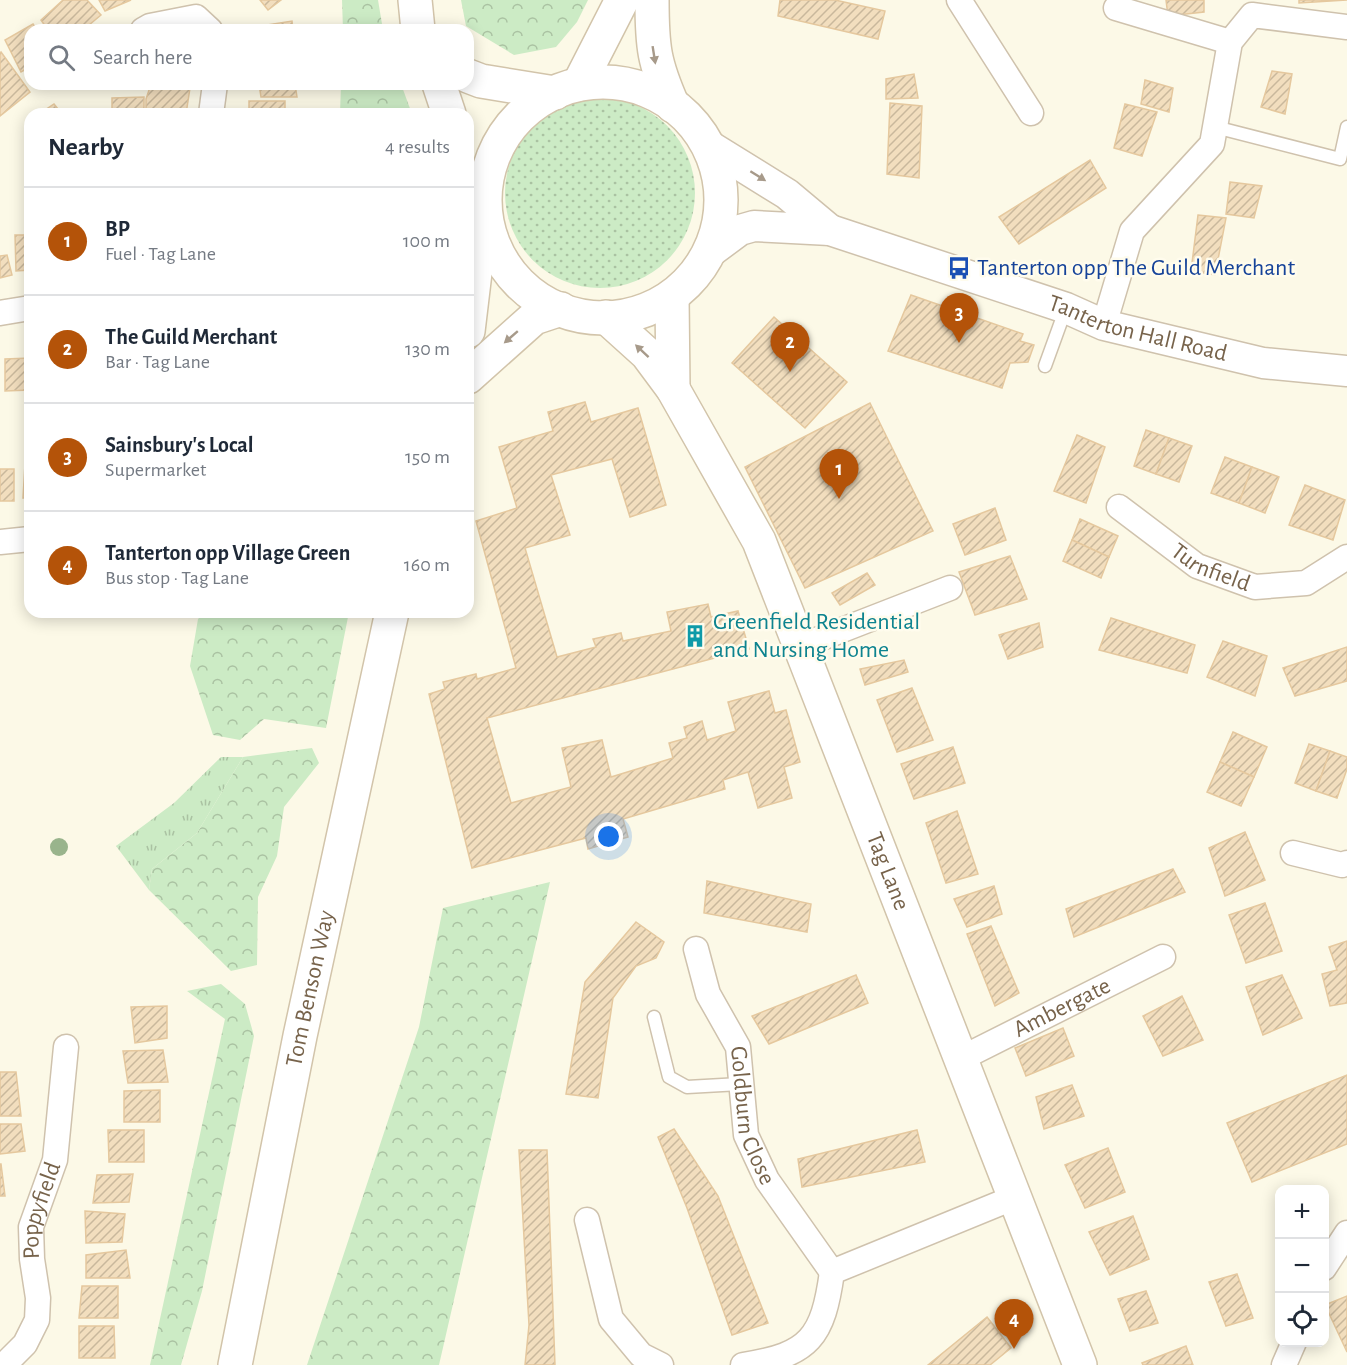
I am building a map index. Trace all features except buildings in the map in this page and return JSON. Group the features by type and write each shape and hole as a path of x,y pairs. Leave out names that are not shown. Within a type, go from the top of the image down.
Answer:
{"main road":[{"path":"415,0 417,24"},
{"path":"474,265 490,162 510,126 541,99 567,88 622,0"},
{"path":"652,0 652,42 657,70 673,106"},
{"path":"474,78 481,81 567,88 620,83 656,94 686,116 708,145 720,181 720,218 709,253 687,284 672,297 622,317 585,317 545,304 515,279 492,243 485,195 474,167"},
{"path":"441,90 447,108"},
{"name":"Tag Lane","path":"672,297 673,388"},
{"path":"474,371 534,318 561,309"},
{"name":"Tag Lane","path":"606,317 647,354 673,388 759,541 962,1058 1013,1198 1080,1365"},
{"name":"Tom Benson Way","path":"235,1365 300,1036 391,618"}],"street":[{"path":"959,0 1031,113"},
{"path":"1116,8 1230,42"},
{"path":"1104,325 1132,231 1212,144 1230,42 1253,8 1347,27"},
{"path":"160,24 196,17 204,24"},
{"path":"212,108 214,90"},
{"name":"Tanterton Hall Road","path":"708,145 787,194 830,230"},
{"name":"Tanterton Hall Road","path":"709,253 740,230 754,226 830,230 1066,308 1104,325 1263,363 1347,371"},
{"path":"0,313 24,309"},
{"name":"Turnfield","path":"1119,507 1197,566 1255,587 1306,583 1347,557"},
{"path":"0,542 24,540"},
{"path":"801,646 950,588"},
{"path":"1293,853 1342,864 1347,863"},
{"name":"Goldburn Close","path":"696,949 708,994 738,1047 746,1135 767,1180 832,1272"},
{"name":"Ambergate","path":"962,1058 1163,957"},
{"name":"Poppyfield","path":"4,1365 25,1344 37,1320 38,1298 32,1259 31,1227 56,1160 66,1047"},
{"path":"744,1365 775,1359 807,1344 820,1326 829,1295 832,1272 1013,1198"},
{"path":"587,1220 610,1319 641,1355 662,1365"},
{"path":"1329,1260 1347,1233"},
{"path":"1284,1365 1292,1347"}],"lane":[{"path":"1215,128 1340,159 1347,127"},
{"path":"1045,366 1066,308"},
{"path":"654,1017 669,1077 687,1088 740,1084"}],"green space":[{"path":"342,0 378,0 382,24 343,24"},
{"path":"461,0 588,0 577,22 556,47 514,55 474,31 474,24 466,24"},
{"path":"341,90 403,90 410,108 340,108"},
{"path":"609,98 637,105 668,125 688,156 694,174 694,212 688,230 668,261 637,281 619,287 591,288 581,287 555,277 539,267 526,254 512,230 506,212 505,184 506,174 516,148 526,132 539,119 563,105 581,99"},
{"path":"348,618 326,728 264,719 240,740 213,735 190,666 198,619"},
{"path":"312,748 319,763 284,807 277,856 258,897 257,965 231,971 149,890 152,869 197,833 243,757"},
{"path":"221,757 243,757 197,833 152,869 149,890 116,846 174,803"},
{"path":"550,882 439,1365 307,1365 419,1027 443,908"},
{"path":"221,984 245,1004 254,1036 202,1291 181,1365 150,1365 225,1019 187,991"}],"place":[{"name":"Tanterton opp The Guild Merchant","path":"959,268"},
{"name":"Sainsbury's Local","path":"959,343"},
{"name":"The Guild Merchant","path":"790,372"},
{"name":"BP","path":"839,499"},
{"name":"Greenfield Residential and Nursing Home","path":"695,636"},
{"name":"Tanterton opp Village Green","path":"1014,1349"}]}
